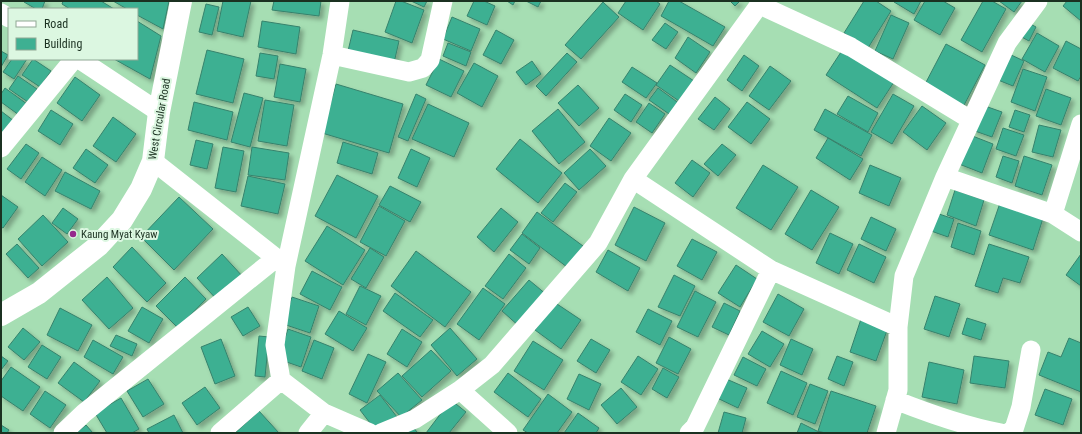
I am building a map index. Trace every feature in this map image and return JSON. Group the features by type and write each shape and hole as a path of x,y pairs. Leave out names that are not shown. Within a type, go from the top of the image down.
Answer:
{"street":[{"name":"West Circular Road","path":"1,315 39,293 98,246 122,220 141,189 153,161 159,112 181,1"},
{"path":"340,1 332,55 281,262 275,345 281,380 324,413 370,433"},
{"path":"332,55 409,72 423,68 430,60 443,1"},
{"path":"886,433 898,390 898,327 904,276 945,177 1007,43 1038,1"},
{"path":"381,433 414,419 460,390 492,365 598,243 633,179 761,3 851,47 971,120"},
{"path":"1,148 73,60"},
{"path":"81,60 159,112"},
{"path":"1053,214 1081,124"},
{"path":"153,161 281,262"},
{"path":"945,177 1053,214 1081,232"},
{"path":"633,179 771,270 898,327"},
{"path":"64,433 84,413 281,262"},
{"path":"690,433 696,427 771,270"},
{"path":"1008,433 1014,429 1021,407 1031,350"},
{"path":"220,433 281,380"},
{"path":"460,390 508,433"},
{"path":"895,400 928,413 977,428 1001,433"},
{"path":"308,433 324,413"}],"building":[{"path":"45,1 42,8 34,8 24,2"},
{"path":"63,1 101,1 112,8 68,8 62,4"},
{"path":"113,1 169,1 163,29 138,16 138,8 125,8"},
{"path":"223,1 251,1 243,37 217,31"},
{"path":"274,1 321,1 319,16 272,10"},
{"path":"396,1 401,1 424,10 412,43 385,32"},
{"path":"411,1 427,1 424,7"},
{"path":"474,1 484,1 495,6 487,25 467,16"},
{"path":"507,1 515,1 513,5"},
{"path":"526,1 541,1 538,7"},
{"path":"626,1 656,1 660,4 643,30 618,13"},
{"path":"669,1 679,1 725,27 713,46 661,16"},
{"path":"730,1 740,1 735,6"},
{"path":"864,1 876,1 891,11 868,48 844,33"},
{"path":"894,1 921,1 914,14"},
{"path":"925,1 943,1 955,8 940,35 914,20"},
{"path":"983,1 992,1 1006,9 982,52 961,40"},
{"path":"999,1 1022,1 1014,12"},
{"path":"1067,1 1081,1 1081,21 1063,6"},
{"path":"603,2 619,17 581,59 565,45"},
{"path":"206,4 219,7 212,35 199,32"},
{"path":"891,15 909,23 893,59 875,51"},
{"path":"452,17 480,29 471,51 443,39"},
{"path":"262,21 300,27 296,54 258,47"},
{"path":"1025,21 1036,27 1029,41 1018,35"},
{"path":"138,22 161,36 150,79 116,60 138,60"},
{"path":"665,23 678,32 666,49 652,40"},
{"path":"353,30 399,41 394,63 348,51"},
{"path":"496,30 514,40 501,64 483,55"},
{"path":"1037,33 1059,46 1045,72 1022,59"},
{"path":"688,37 710,52 696,73 675,58"},
{"path":"1066,41 1081,49 1081,76 1078,81 1053,68"},
{"path":"448,43 471,52 466,66 443,56"},
{"path":"946,44 985,65 962,109 923,88"},
{"path":"843,49 894,82 877,108 826,75"},
{"path":"207,50 244,59 233,103 196,94"},
{"path":"1,51 8,55 1,67"},
{"path":"260,53 278,56 274,79 256,76"},
{"path":"567,53 577,62 546,96 536,86"},
{"path":"1009,54 1024,61 1013,86 998,80"},
{"path":"744,55 759,66 742,91 727,80"},
{"path":"439,59 464,71 451,97 426,85"},
{"path":"11,60 26,60 14,79 3,72"},
{"path":"32,60 51,71 40,87 22,75"},
{"path":"532,61 541,74 526,85 516,72"},
{"path":"474,63 498,76 482,107 457,93"},
{"path":"280,64 306,69 300,102 274,97"},
{"path":"670,65 694,81 679,101 656,85"},
{"path":"770,66 791,81 769,110 749,96"},
{"path":"632,67 657,83 646,98 622,82"},
{"path":"1023,69 1047,77 1035,111 1011,102"},
{"path":"18,76 37,89 28,102 9,89"},
{"path":"75,77 100,95 82,121 57,103"},
{"path":"336,84 403,104 389,153 322,133"},
{"path":"578,85 599,108 579,126 558,103"},
{"path":"5,88 27,104 19,115 1,102 1,94"},
{"path":"658,88 680,104 672,116 649,100"},
{"path":"1046,89 1071,98 1061,125 1036,116"},
{"path":"244,93 263,98 250,147 231,142"},
{"path":"416,94 426,99 408,141 398,137"},
{"path":"625,94 642,105 631,122 614,110"},
{"path":"893,94 914,106 892,144 871,132"},
{"path":"848,96 878,113 868,132 837,114"},
{"path":"715,97 730,109 714,130 698,119"},
{"path":"265,100 294,105 287,146 258,141"},
{"path":"194,102 233,112 227,140 188,130"},
{"path":"747,102 770,119 751,144 728,127"},
{"path":"649,103 665,114 652,133 636,122"},
{"path":"428,104 469,123 454,157 412,139"},
{"path":"982,105 1002,112 992,137 972,130"},
{"path":"922,106 946,123 927,150 903,132"},
{"path":"558,109 585,142 559,164 532,131"},
{"path":"825,109 872,135 861,156 814,130"},
{"path":"51,110 73,124 60,145 38,131"},
{"path":"1015,110 1030,115 1024,132 1009,127"},
{"path":"1,111 14,121 1,138"},
{"path":"113,117 136,134 116,162 93,146"},
{"path":"609,118 631,133 611,161 590,146"},
{"path":"1039,125 1061,130 1053,157 1032,152"},
{"path":"1003,128 1024,135 1016,156 996,149"},
{"path":"970,135 993,144 982,173 959,164"},
{"path":"828,138 863,159 850,180 816,158"},
{"path":"520,139 562,173 538,203 496,169"},
{"path":"196,140 213,144 207,169 190,165"},
{"path":"343,142 378,153 372,174 337,163"},
{"path":"26,144 39,153 21,179 7,169"},
{"path":"722,144 736,155 718,176 704,164"},
{"path":"223,147 244,151 236,192 215,188"},
{"path":"252,147 289,153 285,180 248,175"},
{"path":"86,149 108,165 95,183 73,168"},
{"path":"411,149 430,158 417,187 398,178"},
{"path":"590,149 606,166 579,190 564,173"},
{"path":"1003,156 1019,161 1012,183 996,177"},
{"path":"1024,156 1052,165 1042,195 1015,186"},
{"path":"42,157 62,170 45,196 25,182"},
{"path":"692,160 710,173 693,197 675,183"},
{"path":"763,165 798,187 771,230 736,208"},
{"path":"870,165 901,178 889,206 859,193"},
{"path":"65,172 100,191 91,209 55,191"},
{"path":"337,175 378,196 356,238 315,216"},
{"path":"248,176 285,184 278,214 241,206"},
{"path":"565,183 577,192 553,222 541,213"},
{"path":"390,186 421,202 410,222 379,205"},
{"path":"811,190 839,207 812,250 785,234"},
{"path":"955,190 984,200 976,226 947,215"},
{"path":"1,195 18,207 3,228 1,227"},
{"path":"179,197 213,229 174,270 141,237"},
{"path":"1001,200 1044,215 1033,250 989,235"},
{"path":"379,206 405,221 386,256 360,242"},
{"path":"634,207 665,223 646,261 615,245"},
{"path":"63,208 78,219 67,234 52,223"},
{"path":"501,208 518,222 494,252 477,237"},
{"path":"537,212 583,246 567,267 522,233"},
{"path":"936,213 954,219 948,237 931,231"},
{"path":"43,215 68,242 42,266 18,239"},
{"path":"871,217 896,229 886,251 861,239"},
{"path":"958,223 981,231 974,255 951,247"},
{"path":"327,226 365,250 343,285 305,261"},
{"path":"830,233 853,244 839,274 816,263"},
{"path":"522,234 540,248 529,264 510,250"},
{"path":"692,239 717,252 702,280 677,266"},
{"path":"17,244 39,268 28,278 6,254"},
{"path":"859,244 886,257 874,283 847,270"},
{"path":"989,244 1029,257 1020,283 1003,278 998,293 975,286"},
{"path":"132,247 166,283 147,302 113,267"},
{"path":"370,248 384,257 366,288 351,279"},
{"path":"608,250 640,268 628,291 596,272"},
{"path":"416,251 471,292 445,327 391,286"},
{"path":"222,254 244,278 219,302 197,278"},
{"path":"509,254 526,268 503,299 485,286"},
{"path":"1081,254 1081,286 1066,275"},
{"path":"736,265 757,279 740,307 718,293"},
{"path":"312,271 342,287 330,310 300,294"},
{"path":"674,275 695,286 680,316 658,307"},
{"path":"107,277 133,308 109,329 82,300"},
{"path":"185,277 206,299 178,328 156,306"},
{"path":"529,280 547,295 520,327 502,311"},
{"path":"360,286 381,296 366,325 346,314"},
{"path":"483,288 505,304 479,340 457,324"},
{"path":"695,291 716,302 698,337 677,327"},
{"path":"395,293 433,320 420,337 383,311"},
{"path":"778,294 804,309 789,336 763,322"},
{"path":"935,296 960,304 949,337 924,329"},
{"path":"292,297 319,306 310,333 283,324"},
{"path":"554,302 581,320 561,349 535,330"},
{"path":"724,303 740,311 729,335 712,327"},
{"path":"142,307 163,319 149,343 128,331"},
{"path":"248,307 260,326 243,336 231,317"},
{"path":"60,308 92,325 78,351 47,335"},
{"path":"648,309 672,321 660,345 636,332"},
{"path":"339,311 367,328 353,351 325,334"},
{"path":"862,316 889,325 876,361 850,352"},
{"path":"967,318 986,324 981,340 962,334"},
{"path":"23,328 40,342 24,360 8,347"},
{"path":"450,328 477,359 457,376 431,345"},
{"path":"288,329 311,337 301,367 278,359"},
{"path":"402,329 422,342 407,367 387,354"},
{"path":"762,331 784,344 770,367 748,354"},
{"path":"116,335 137,344 132,356 110,346"},
{"path":"259,336 269,337 265,377 255,376"},
{"path":"669,337 691,349 678,374 656,363"},
{"path":"1069,338 1081,343 1081,392 1039,375 1048,352 1061,357"},
{"path":"221,339 235,376 215,384 201,347"},
{"path":"591,339 610,350 596,373 577,361"},
{"path":"791,339 813,349 802,375 780,365"},
{"path":"93,340 123,357 113,374 84,357"},
{"path":"314,340 334,348 322,379 302,371"},
{"path":"533,341 563,360 544,390 514,371"},
{"path":"42,345 61,357 47,379 28,367"},
{"path":"431,350 451,371 422,397 402,376"},
{"path":"368,354 386,362 367,403 349,394"},
{"path":"1,356 8,361 1,370"},
{"path":"638,356 658,369 641,395 621,382"},
{"path":"837,356 853,362 844,386 828,379"},
{"path":"974,356 1009,361 1005,388 970,383"},
{"path":"743,357 766,369 757,386 734,375"},
{"path":"74,362 100,381 84,402 58,383"},
{"path":"929,362 964,370 957,404 922,397"},
{"path":"11,367 40,387 23,411 1,396 1,381"},
{"path":"663,368 679,377 667,398 652,389"},
{"path":"781,371 807,383 793,415 767,403"},
{"path":"398,373 422,400 401,417 377,391"},
{"path":"508,373 541,399 528,417 494,392"},
{"path":"579,374 601,384 589,410 567,399"},
{"path":"724,378 747,388 738,408 715,397"},
{"path":"148,379 164,404 143,417 127,391"},
{"path":"810,384 828,391 815,424 797,417"},
{"path":"205,387 220,408 197,425 182,403"},
{"path":"621,388 637,407 617,424 601,405"},
{"path":"1045,389 1072,399 1063,425 1035,415"},
{"path":"45,391 66,405 50,428 30,414"},
{"path":"831,391 876,406 867,433 825,433 818,431"},
{"path":"548,394 572,412 557,433 528,433 523,430"},
{"path":"380,395 397,417 377,432 360,410"},
{"path":"121,398 139,429 132,433 107,433 95,413"},
{"path":"451,400 466,412 449,433 426,433"},
{"path":"259,411 279,433 235,433"},
{"path":"724,412 746,418 742,433 718,433"},
{"path":"578,413 599,428 596,433 564,433"},
{"path":"174,415 183,433 149,433 147,429"},
{"path":"801,423 821,433 797,433"},
{"path":"1,425 9,430 7,433 1,433"},
{"path":"86,425 93,433 76,433"},
{"path":"411,425 418,433 401,433"}],"place":[{"name":"Kaung Myat Kyaw","path":"73,234"}]}
